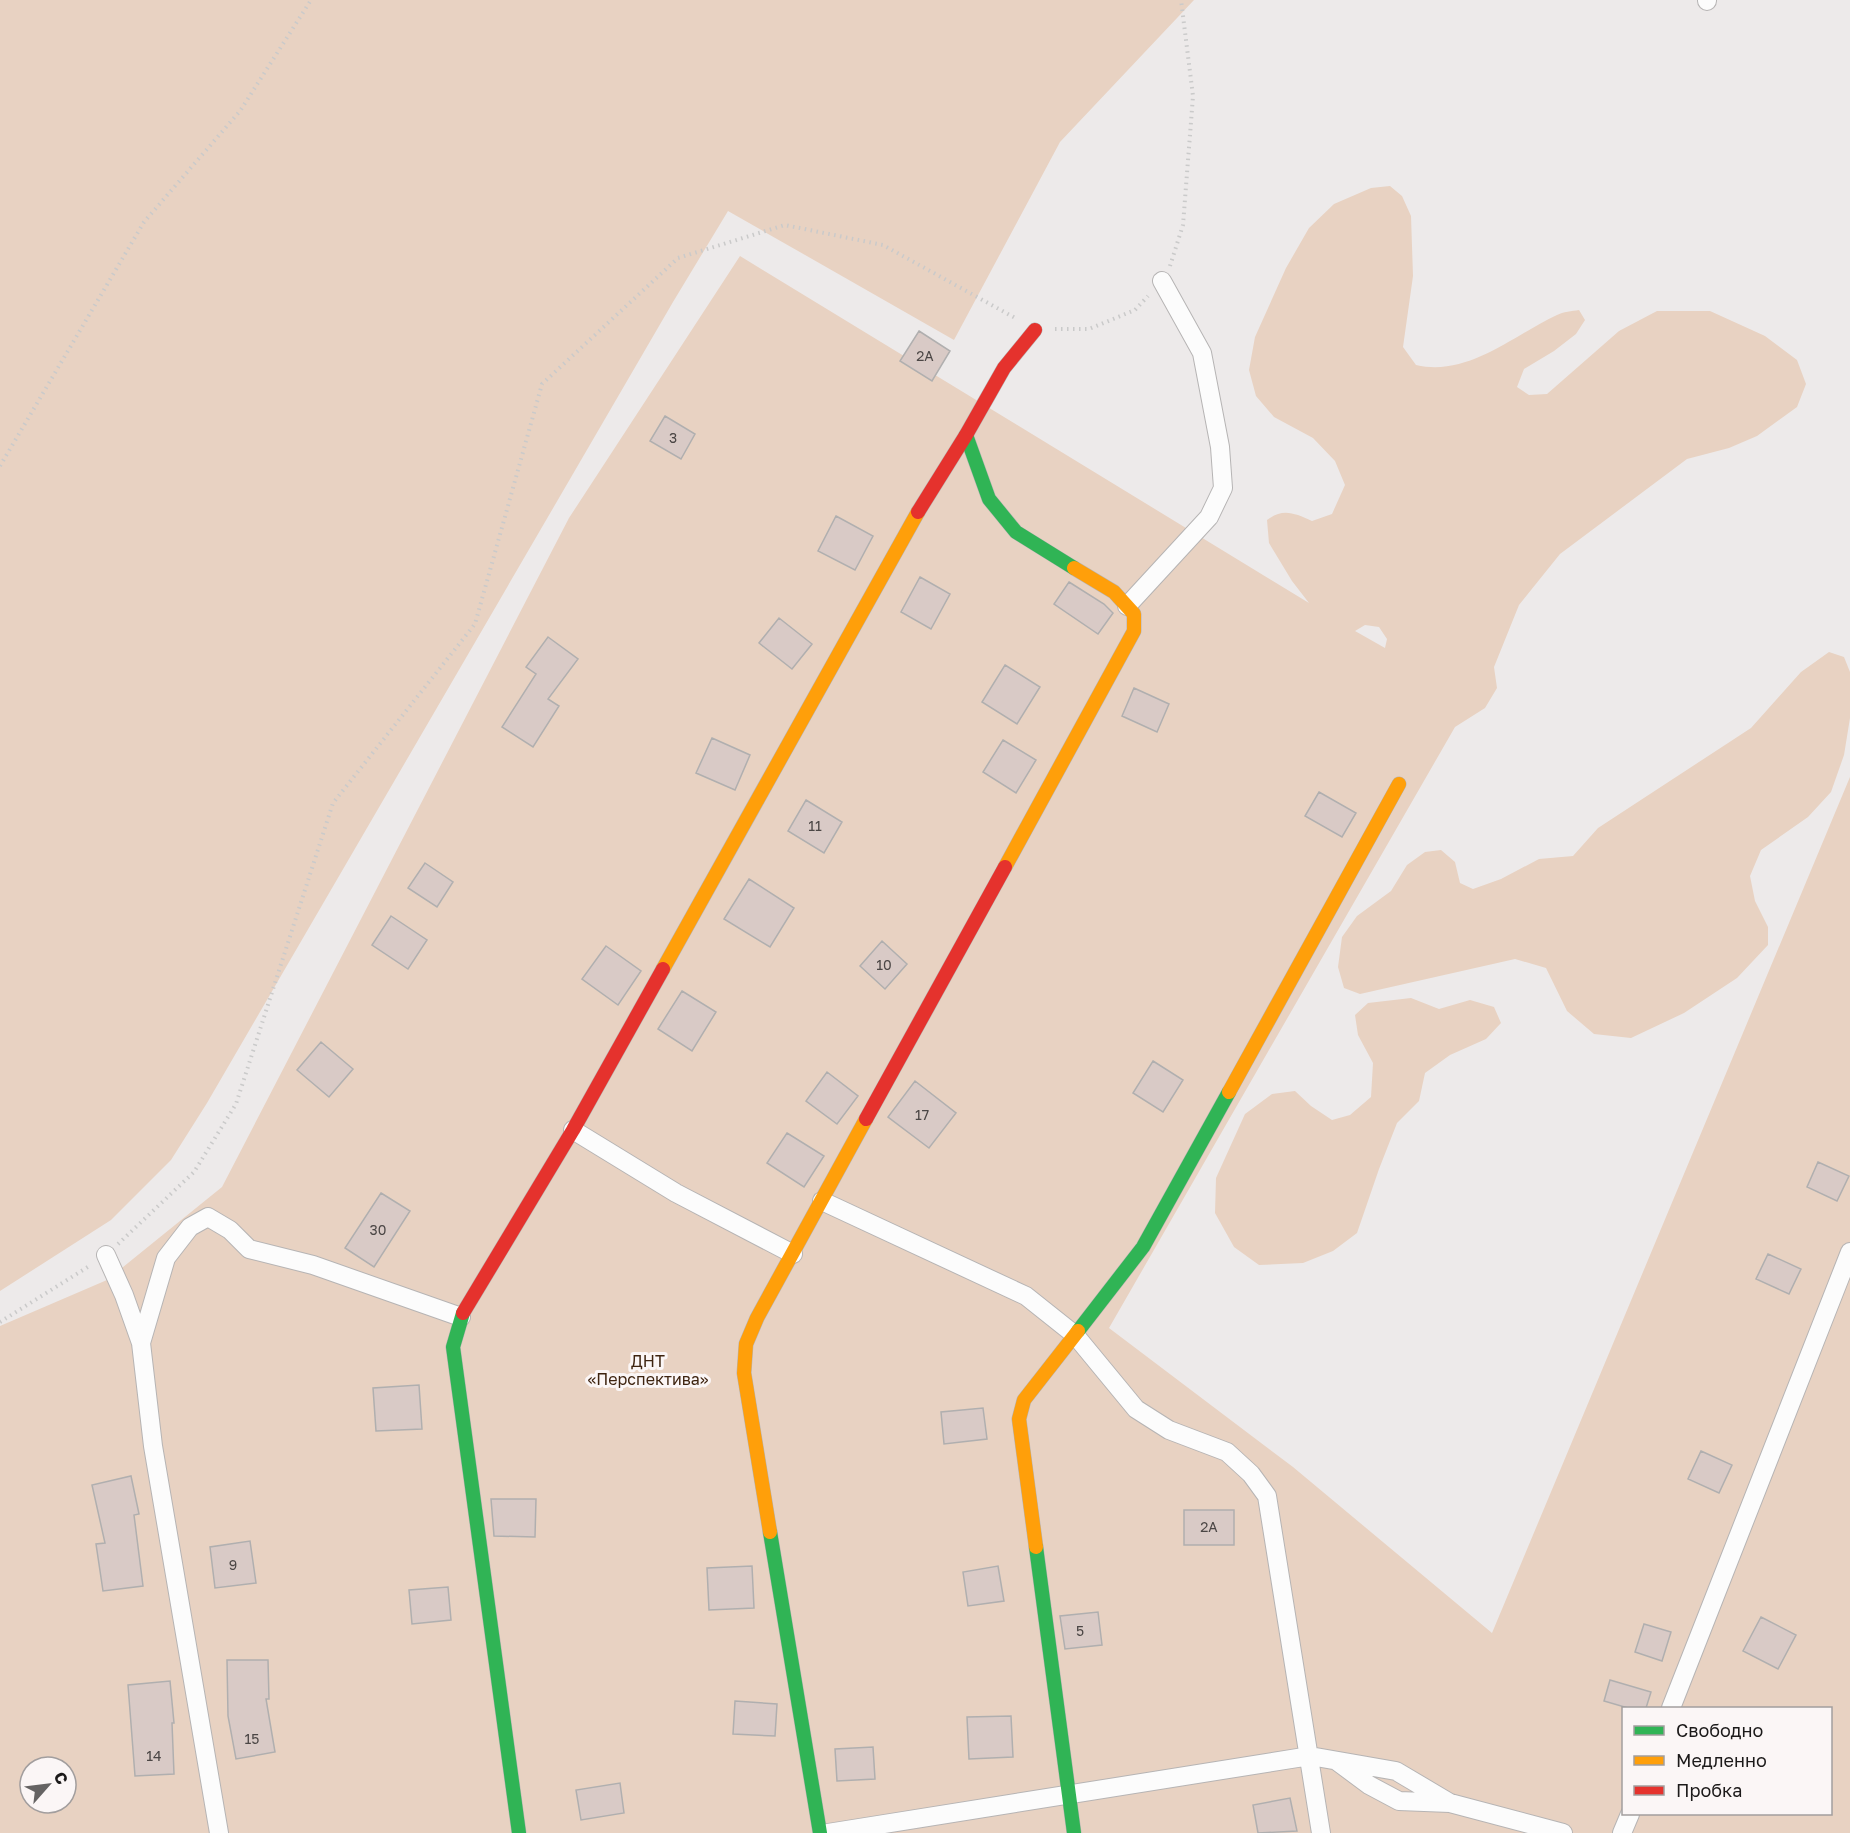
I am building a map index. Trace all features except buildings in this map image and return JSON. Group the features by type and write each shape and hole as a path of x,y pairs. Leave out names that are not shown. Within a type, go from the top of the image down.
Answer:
{"street":[{"path":"1127,606 1209,517 1223,488 1220,447 1202,353 1162,281"},
{"path":"519,1833 453,1347 461,1317 573,1130 907,529 1004,369 1035,330"},
{"path":"820,1833 744,1372 746,1344 757,1318 1134,632 1134,614 1114,592 1016,532 989,499 966,435"},
{"path":"1074,1833 1019,1419 1024,1400 1143,1247 1399,784"},
{"path":"573,1130 676,1193 793,1254"},
{"path":"822,1201 1026,1296 1075,1335 1136,1409 1169,1430 1227,1452 1251,1474 1267,1496 1321,1833"},
{"path":"141,1343 166,1258 190,1227 208,1217 230,1230 249,1250 313,1265 461,1317"},
{"path":"1671,1707 1850,1252"},
{"path":"106,1255 124,1295 141,1343 153,1446 219,1833"},
{"path":"828,1833 1310,1756 1338,1762 1367,1764 1396,1771 1450,1803"},
{"path":"1338,1762 1369,1785 1399,1801 1450,1803 1563,1833"},
{"path":"1622,1833 1630,1815"}],"path":[{"path":"0,466 144,222 240,111 311,0"},
{"path":"0,1322 106,1255 194,1172 236,1104 333,803 475,624 542,384 678,258 785,225 883,244 1035,330 1089,329 1135,310 1167,276 1184,225 1193,96 1181,0"}],"green space":[{"path":"0,0 1194,0 1060,142 954,340 728,211 207,1103 171,1160 111,1220 0,1291"},
{"name":"ДНТ «Перспектива»","path":"1390,186 1402,196 1411,216 1413,276 1403,347 1416,365 1435,367 1472,360 1557,315 1579,310 1585,320 1576,334 1554,351 1524,369 1517,387 1529,395 1547,394 1619,331 1657,311 1710,311 1765,336 1797,360 1806,384 1797,407 1757,436 1729,448 1687,459 1560,554 1519,605 1494,667 1497,688 1485,708 1455,727 1109,1328 1293,1467 1492,1633 1850,777 1850,1833 0,1833 0,1326 107,1280 222,1187 569,518 740,256 1309,603 1292,581 1269,543 1267,520 1284,513 1312,521 1332,514 1345,485 1335,461 1313,438 1274,417 1256,396 1249,370 1255,337 1286,268 1309,228 1334,204 1371,188","holes":["1365,625 1379,627 1387,639 1385,648 1355,631"]},
{"path":"1829,652 1844,657 1850,672 1850,718 1844,755 1831,792 1808,817 1761,850 1750,876 1755,901 1768,927 1768,945 1737,978 1684,1013 1631,1038 1594,1034 1567,1011 1546,968 1515,959 1360,994 1344,988 1338,967 1342,937 1357,916 1391,891 1407,865 1425,852 1441,850 1455,862 1460,883 1473,889 1501,879 1539,859 1573,856 1598,828 1751,728 1801,672"},
{"path":"1411,998 1439,1009 1470,1000 1494,1007 1501,1023 1486,1039 1450,1055 1425,1073 1419,1101 1397,1123 1357,1233 1333,1251 1303,1263 1259,1265 1234,1247 1215,1213 1216,1178 1245,1114 1272,1094 1295,1091 1311,1106 1332,1120 1350,1115 1371,1097 1373,1063 1358,1035 1355,1015 1368,1003"}],"traffic: fast":[{"path":"966,435 989,499 1016,532 1074,568"},
{"path":"1078,1331 1143,1247 1229,1092"},
{"path":"463,1313 453,1347 519,1833"},
{"path":"770,1532 820,1833"},
{"path":"1036,1547 1074,1833"}],"traffic: slow":[{"path":"663,969 918,512"},
{"path":"1005,867 1134,631 1134,614 1114,592 1074,568"},
{"path":"1229,1092 1399,784"},
{"path":"770,1532 744,1373 746,1344 757,1318 866,1119"},
{"path":"1036,1547 1019,1419 1024,1400 1078,1331"}],"traffic: jam":[{"path":"918,512 1004,368 1035,330"},
{"path":"866,1119 1005,867"},
{"path":"463,1313 573,1130 663,969"}]}
